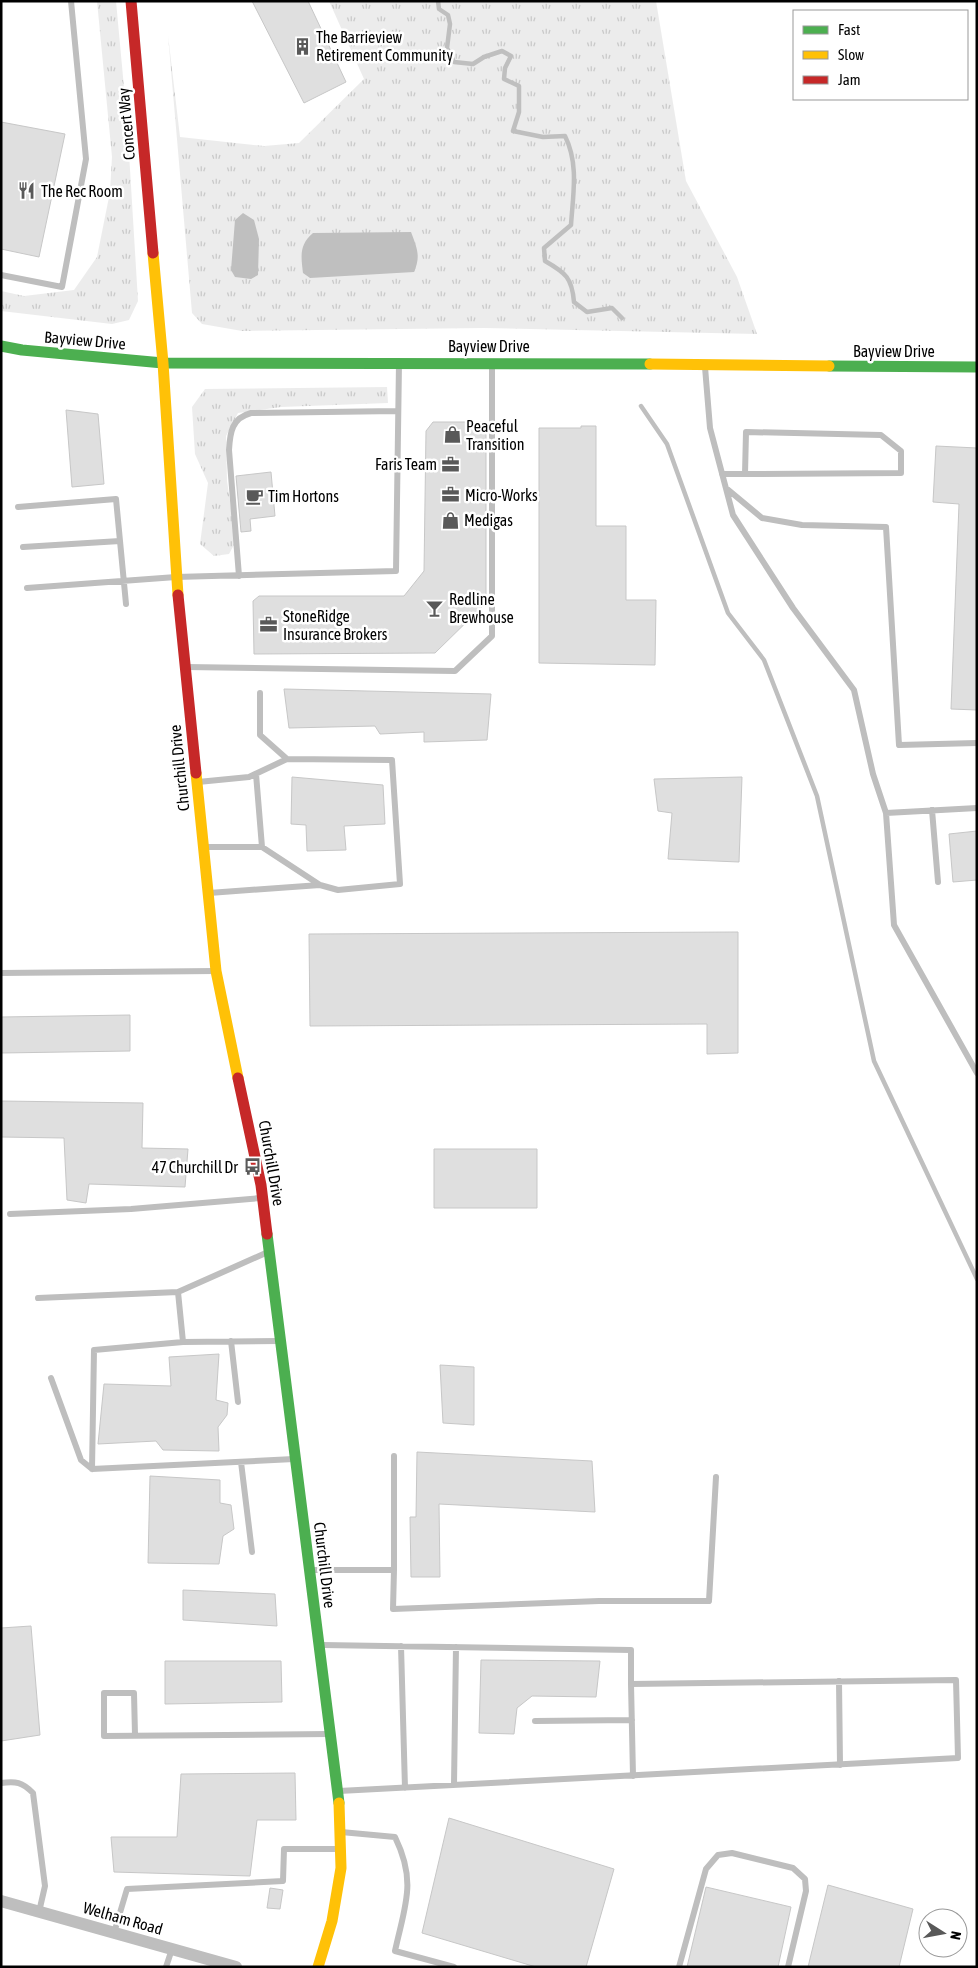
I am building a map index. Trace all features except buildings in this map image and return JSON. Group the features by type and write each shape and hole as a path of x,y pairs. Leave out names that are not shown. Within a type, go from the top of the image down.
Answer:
{"street":[{"name":"Concert Way","path":"131,1 163,363"},
{"name":"Bayview Drive","path":"1,346 22,350 163,363 492,362 705,366 977,367"},
{"name":"Churchill Drive","path":"163,363 176,576 216,971 263,1198 337,1791 341,1868 332,1921 318,1967"},
{"name":"Welham Road","path":"1,1901 236,1967"}],"lane":[{"path":"1,275 62,287 86,159 71,1"},
{"path":"27,588 176,576 396,572 399,362"},
{"path":"185,667 455,671 492,636 492,362"},
{"path":"705,366 710,428 733,514 793,608 854,690 873,774 886,813 894,926 977,1073"},
{"path":"239,576 229,450 230,432 236,421 242,415 251,413 398,411"},
{"path":"722,474 745,474 901,473 901,451 881,435 746,432 745,474"},
{"path":"726,488 762,518 802,525 886,527 899,745 977,743"},
{"path":"18,507 116,499 126,604"},
{"path":"23,547 120,541"},
{"path":"260,693 260,735 286,759"},
{"path":"197,783 249,777 286,759 392,760 400,884 338,890 320,884 262,847 203,847"},
{"path":"256,774 262,847"},
{"path":"886,813 977,808"},
{"path":"932,810 938,882"},
{"path":"208,893 320,884"},
{"path":"1,973 216,971"},
{"path":"10,1214 131,1209 263,1198"},
{"path":"38,1298 178,1292 269,1251"},
{"path":"178,1292 183,1342"},
{"path":"231,1341 238,1402"},
{"path":"92,1469 94,1350 183,1342 281,1341"},
{"path":"51,1378 81,1460 92,1469 296,1459"},
{"path":"394,1456 394,1608 599,1601 709,1601 716,1477"},
{"path":"241,1462 252,1552"},
{"path":"310,1570 394,1570"},
{"path":"319,1645 630,1650 634,1776"},
{"path":"401,1646 405,1788"},
{"path":"454,1785 456,1647"},
{"path":"337,1791 958,1758 956,1680 631,1684"},
{"path":"839,1681 840,1765"},
{"path":"134,1735 134,1693 104,1693 104,1736 330,1734"},
{"path":"535,1721 632,1720"},
{"path":"1,1783 16,1781 25,1785 33,1793 45,1886 38,1912"},
{"path":"340,1832 395,1837 405,1856 409,1876 395,1950 454,1967"},
{"path":"114,1933 127,1889 283,1881 284,1849 340,1850"},
{"path":"679,1967 706,1869 718,1855 732,1853 794,1868 805,1879 806,1891 788,1967"},
{"path":"166,1967 172,1949"}],"green space":[{"path":"97,1 116,1 127,120 138,301 129,320 112,324 1,311 1,291 24,296 74,290 97,257 110,192 112,157"},
{"path":"329,1 656,1 686,181 737,277 757,334 484,328 242,331 202,324 192,313 168,35 180,137 264,146 299,143 364,79"},
{"path":"387,387 388,403 281,407 238,413 226,436 227,481 236,541 229,554 214,556 200,544 208,483 195,454 192,407 205,389"}],"shaded area":[{"path":"243,213 254,220 259,239 258,275 251,279 235,277 231,270 235,220"},
{"path":"411,232 417,252 414,272 310,278 303,273 303,246 308,237 313,233"}],"waterway":[{"path":"438,1 439,9 448,15 450,24 447,48 454,62 473,64 484,57 502,51 511,56 505,68 504,79 519,86 519,112 513,131 543,137 565,136 574,168 571,225 544,248 545,261 567,277 572,287 574,302 587,312 612,308 622,318"},
{"path":"641,406 667,444 728,613 764,660 817,796 874,1061 977,1279"}],"traffic: fast":[{"path":"1,346 22,350 163,363 650,364"},
{"path":"829,366 977,367"},
{"path":"267,1234 339,1803"}],"traffic: slow":[{"path":"153,253 163,363 178,595"},
{"path":"650,364 829,366"},
{"path":"196,773 216,971 238,1078"},
{"path":"318,1967 332,1921 341,1868 339,1803"}],"traffic: jam":[{"path":"131,1 153,253"},
{"path":"178,595 196,773"},
{"path":"238,1078 261,1185 267,1234"}],"place":[{"name":"The Barrieview Retirement Community","path":"302,46"},
{"name":"The Rec Room","path":"27,191"},
{"name":"Peaceful Transition","path":"452,435"},
{"name":"Faris Team","path":"451,464"},
{"name":"Micro-Works","path":"451,495"},
{"name":"Tim Hortons","path":"254,496"},
{"name":"Medigas","path":"450,520"},
{"name":"Redline Brewhouse","path":"435,608"},
{"name":"StoneRidge Insurance Brokers","path":"269,625"},
{"name":"47 Churchill Dr","path":"252,1167"}]}
